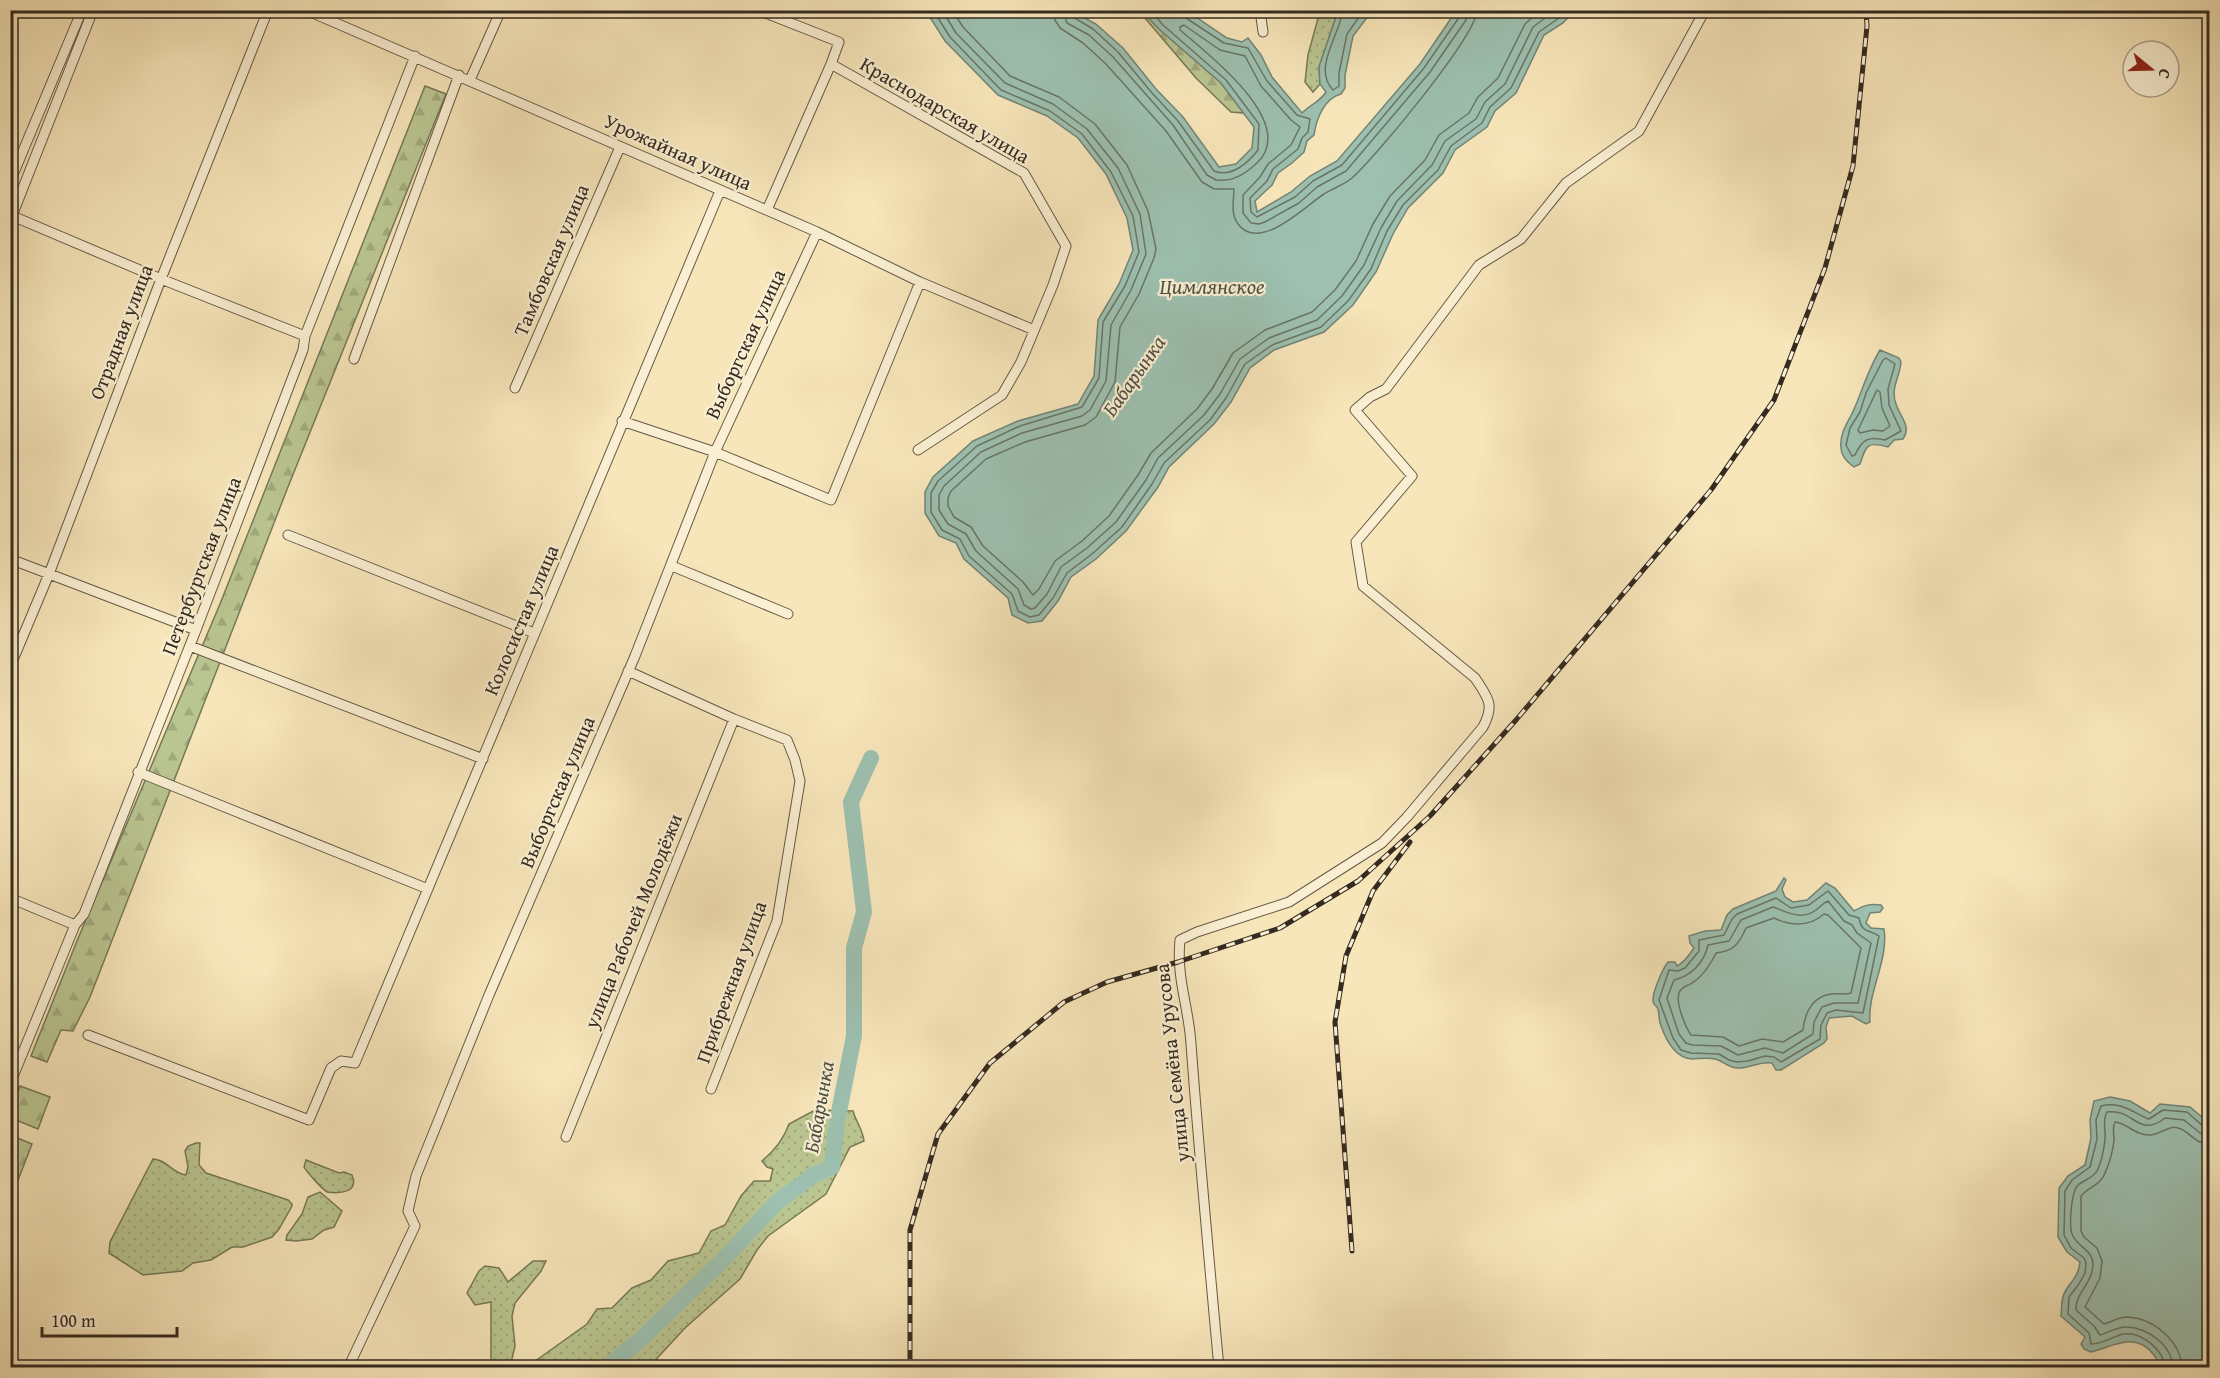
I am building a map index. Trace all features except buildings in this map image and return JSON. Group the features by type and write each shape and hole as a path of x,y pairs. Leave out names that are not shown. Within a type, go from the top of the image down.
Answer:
{"street":[{"path":"10,182 81,10"},
{"path":"93,10 11,217 305,336"},
{"name":"Отрадная улица","path":"10,667 49,574 161,279 268,10"},
{"name":"Урожайная улица","path":"306,10 328,15 620,147 817,232 920,282 1034,330"},
{"path":"470,80 501,10"},
{"name":"Краснодарская улица","path":"758,10 839,42 831,64 1024,173 1066,246 1053,285 1021,362 1002,396 918,450"},
{"path":"1260,10 1263,32"},
{"name":"улица Семёна Урусова","path":"1219,1368 1208,1265 1191,1039 1178,962 1180,940 1197,932 1289,902 1382,843 1483,727 1490,714 1486,694 1475,678 1363,586 1356,542 1412,476 1355,410 1370,397 1386,389 1479,265 1521,239 1566,183 1639,131 1704,10"},
{"name":"Петербургская улица","path":"10,1084 75,925 84,914 138,772 190,646 303,350 305,336 415,56"},
{"path":"767,210 831,64"},
{"path":"354,359 459,75"},
{"name":"Тамбовская улица","path":"515,388 620,147"},
{"name":"Колосистая улица","path":"88,1035 309,1120 331,1068 341,1061 355,1063 720,191"},
{"name":"Выборгская улица","path":"348,1368 415,1226 408,1211 416,1176 489,994 672,566 715,452 817,232"},
{"path":"622,421 715,452 831,500 920,282"},
{"path":"288,535 534,633"},
{"path":"10,559 196,630"},
{"path":"672,566 788,614"},
{"path":"190,646 483,759"},
{"name":"Прибрежная улица","path":"628,671 734,719 787,740 800,781 777,921 711,1089"},
{"name":"улица Рабочей Молодёжи","path":"566,1137 734,719"},
{"path":"138,772 428,889"},
{"path":"10,898 75,925"}],"green space":[{"path":"1139,11 1142,11 1159,29 1221,83 1244,113 1231,112 1196,78"},
{"path":"1320,11 1338,11 1319,67 1320,84 1313,92 1305,82 1308,55"},
{"path":"425,86 446,94 286,492 90,997 73,1031 61,1030 47,1062 31,1056 77,941 220,604"},
{"path":"20,1086 50,1097 38,1129 11,1118"},
{"path":"815,1110 853,1111 864,1141 850,1147 826,1194 768,1236 740,1279 685,1328 649,1367 527,1367 587,1324 597,1309 612,1308 632,1288 651,1280 668,1261 699,1253 711,1231 725,1225 741,1196 754,1181 770,1181 773,1169 767,1167 762,1161 778,1144 789,1124"},
{"path":"10,1135 32,1144 13,1193 10,1192"},
{"path":"200,1143 199,1165 206,1173 288,1200 292,1206 272,1237 243,1247 232,1247 211,1260 193,1263 182,1271 143,1275 109,1253 110,1242 153,1159 162,1161 177,1172 186,1175 188,1167 185,1151 188,1146"},
{"path":"306,1160 339,1173 352,1175 353,1185 347,1191 327,1192 305,1169"},
{"path":"320,1192 342,1211 334,1227 324,1230 312,1239 286,1240 302,1214 308,1197"},
{"path":"533,1261 546,1261 541,1271 515,1303 512,1316 515,1346 510,1367 491,1367 491,1302 475,1305 467,1293 479,1271 485,1266 499,1268 508,1282"}],"water":[{"name":"Цимлянское","path":"926,11 1072,11 1096,24 1123,48 1156,89 1183,117 1219,167 1236,164 1252,148 1254,127 1221,83 1159,29 1142,11 1187,11 1227,38 1242,42 1248,38 1261,55 1272,77 1302,113 1326,92 1320,84 1319,67 1338,11 1372,11 1353,36 1345,75 1345,88 1322,110 1314,135 1307,141 1304,152 1278,173 1272,185 1255,201 1257,212 1291,192 1310,176 1337,161 1420,64 1456,11 1574,11 1563,23 1544,35 1516,93 1495,111 1487,127 1455,150 1443,173 1408,208 1376,272 1353,305 1324,332 1274,350 1250,368 1231,402 1214,424 1169,467 1158,487 1126,531 1096,559 1071,577 1058,601 1042,621 1028,623 1012,615 1008,598 964,559 956,543 939,536 925,513 925,492 933,477 973,441 1018,421 1078,404 1094,376 1098,320 1119,284 1133,250 1127,218 1106,174 1078,138 1047,116 998,95 945,41"},
{"path":"1880,350 1899,358 1901,362 1894,398 1906,430 1903,439 1894,440 1888,447 1876,444 1868,446 1860,464 1854,467 1842,454 1842,437"},
{"path":"1784,878 1786,880 1782,889 1785,897 1793,902 1807,900 1826,883 1835,888 1854,911 1870,905 1881,905 1883,908 1880,912 1870,913 1866,923 1871,928 1884,929 1885,941 1872,1000 1870,1022 1866,1024 1852,1016 1829,1018 1826,1027 1827,1039 1824,1043 1781,1070 1776,1070 1772,1063 1736,1068 1715,1059 1692,1059 1680,1055 1665,1035 1658,1009 1653,1001 1656,987 1666,965 1668,962 1675,962 1677,966 1688,956 1694,948 1689,936 1705,931 1721,930 1727,915 1733,909 1776,891"},
{"path":"2110,1097 2130,1101 2150,1113 2160,1104 2190,1107 2209,1123 2209,1367 2162,1367 2147,1348 2132,1342 2124,1342 2091,1352 2084,1349 2081,1344 2085,1337 2061,1316 2065,1293 2077,1274 2080,1262 2067,1252 2058,1237 2059,1188 2068,1176 2085,1165 2091,1138 2090,1120 2094,1101"}],"waterway":[{"name":"Бабарынка","path":"606,1368 641,1339 723,1260 778,1201 814,1175 832,1167 837,1122 854,1036 854,948 864,912 851,802 871,758"}],"railway":[{"path":"910,1368 910,1230 938,1134 990,1063 1064,1002 1107,982 1178,962 1280,928 1358,881 1430,816 1516,720 1711,490 1774,400 1825,268 1853,166 1867,26 1866,10"},
{"path":"1352,1251 1335,1022 1346,956 1373,891 1410,842"}]}
